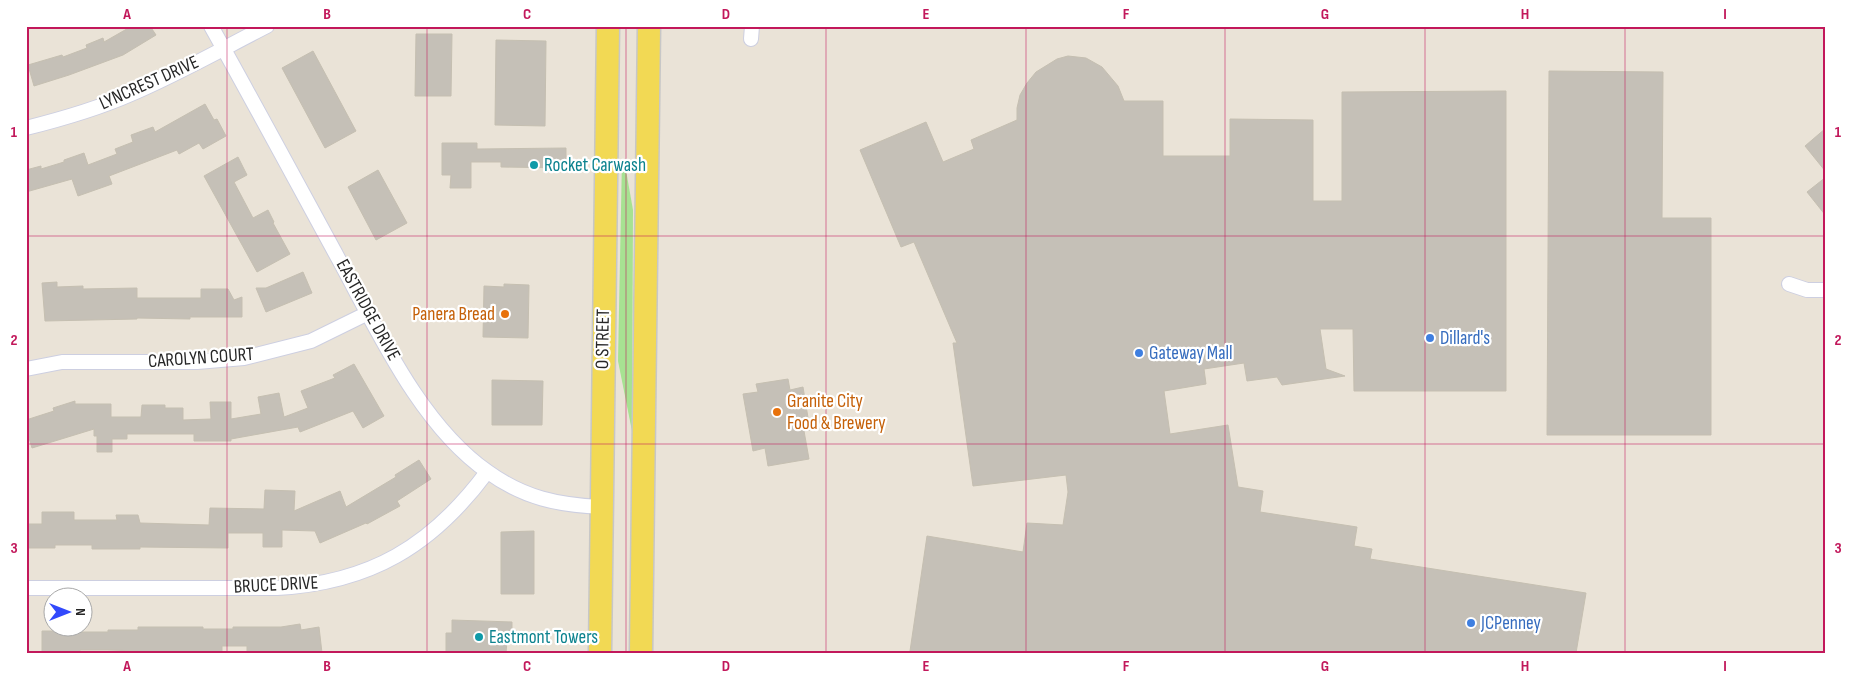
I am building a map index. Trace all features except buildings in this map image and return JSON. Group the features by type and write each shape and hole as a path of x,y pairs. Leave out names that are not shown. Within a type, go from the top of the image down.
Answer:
{"main road":[{"name":"O STREET","path":"600,653 608,26"},
{"path":"641,653 649,26"}],"street":[{"name":"EASTRIDGE DRIVE","path":"211,26 368,313 417,396 438,426 461,450 487,472 509,486 536,498 564,504 601,507"},
{"name":"LYNCREST DRIVE","path":"26,128 76,114 129,95 267,26"},
{"path":"1789,284 1807,290 1826,290"},
{"name":"CAROLYN COURT","path":"26,369 62,362 197,362 244,358 311,340 368,313"},
{"name":"BRUCE DRIVE","path":"26,588 277,588 311,585 334,580 374,567 399,555 422,540 455,511 487,472"}],"green space":[{"path":"622,159 624,159 633,210 632,431 618,361"}],"place":[{"name":"Rocket Carwash","path":"534,165"},
{"name":"Panera Bread","path":"505,314"},
{"name":"Dillard's","path":"1430,338"},
{"name":"Gateway Mall","path":"1139,353"},
{"name":"Granite City Food & Brewery","path":"777,412"},
{"name":"JCPenney","path":"1471,623"},
{"name":"Eastmont Towers","path":"479,637"}]}
